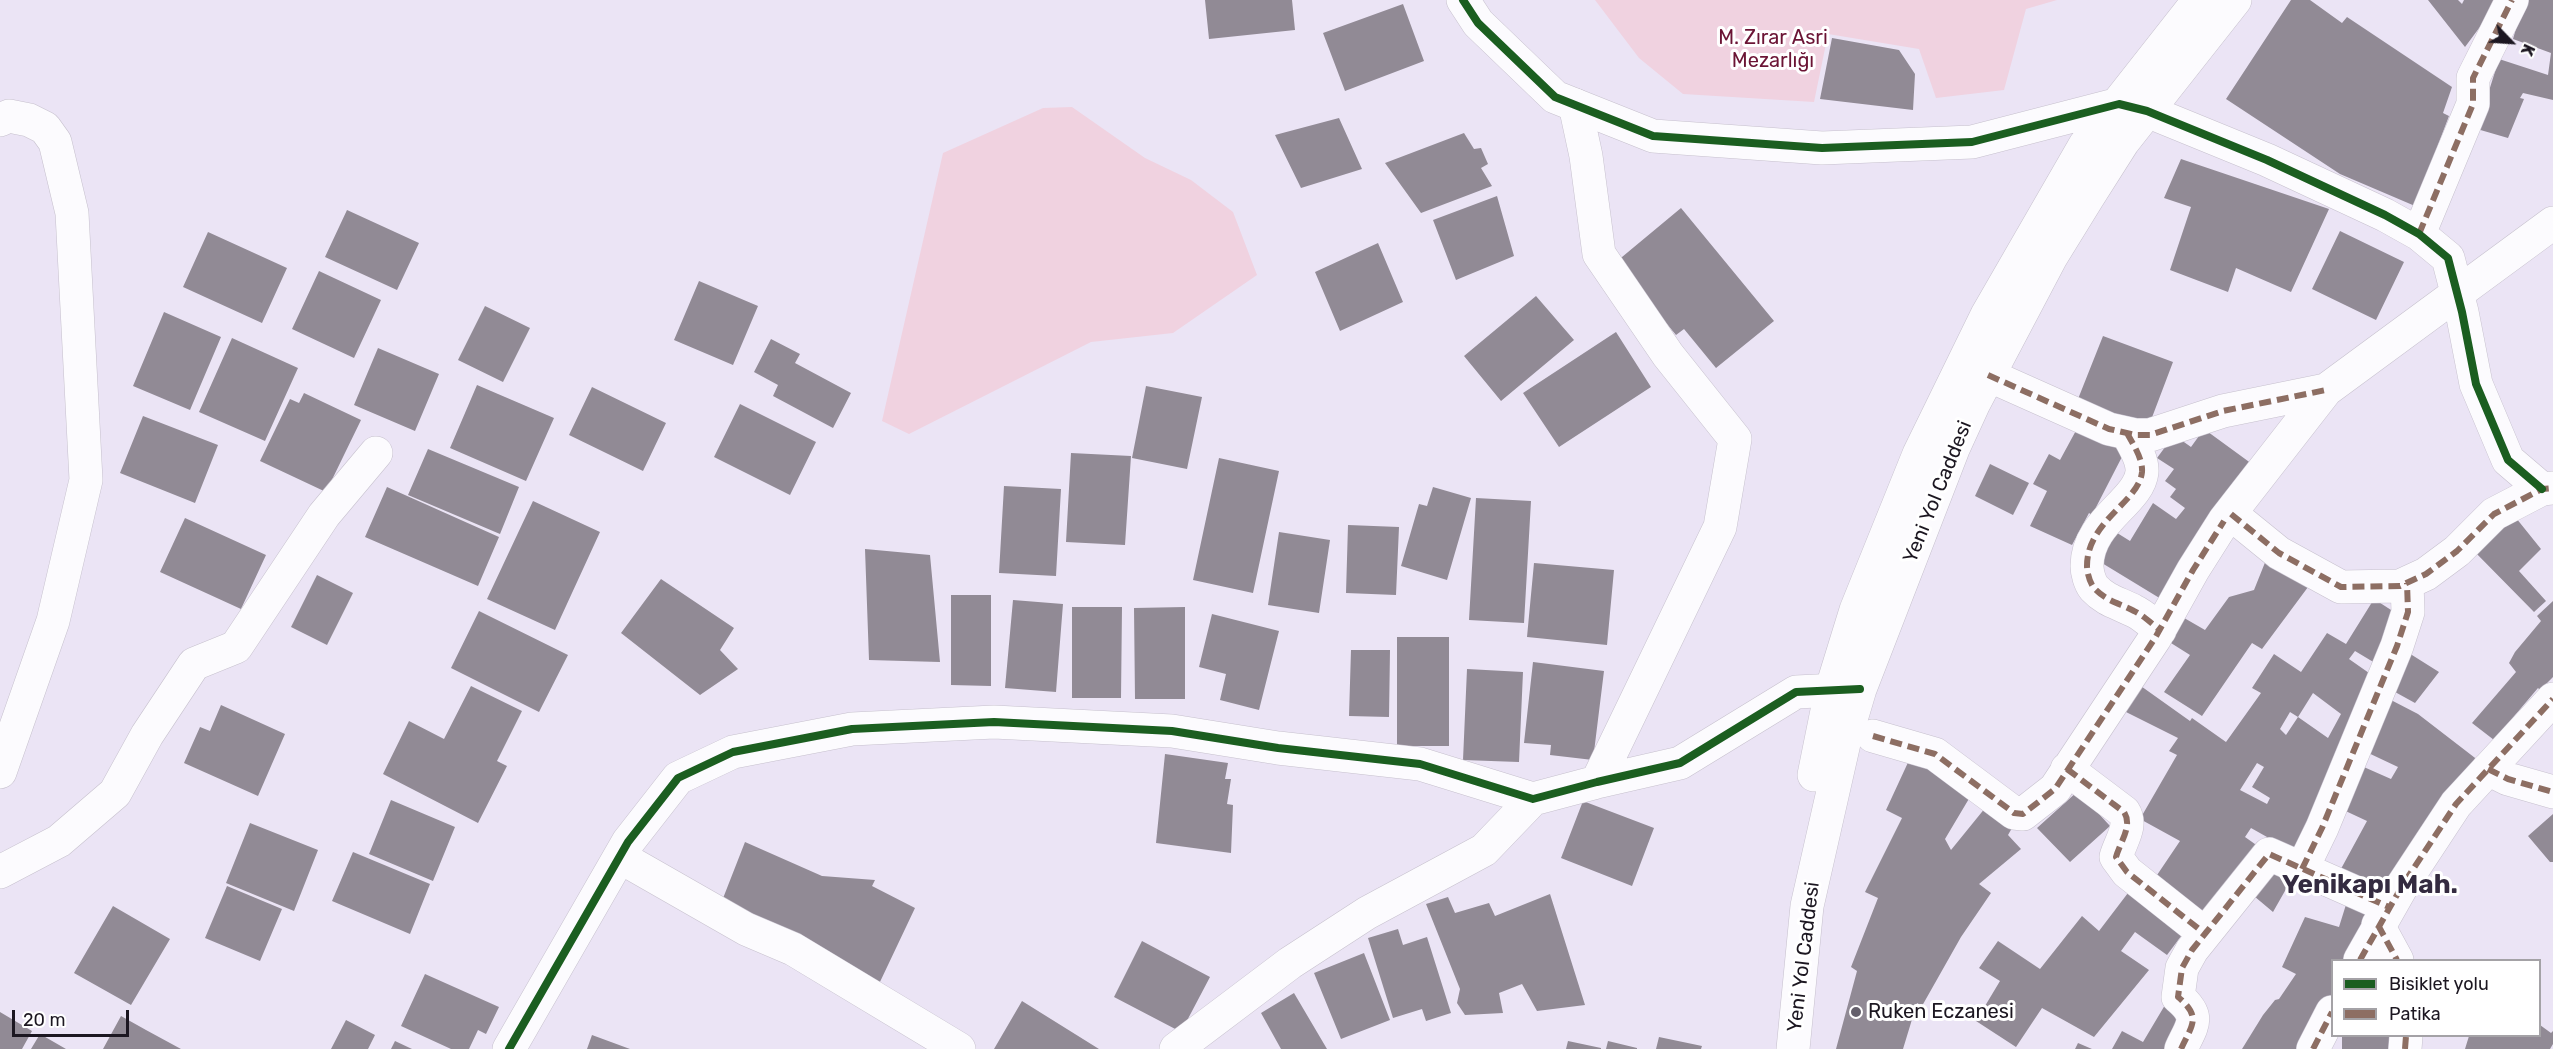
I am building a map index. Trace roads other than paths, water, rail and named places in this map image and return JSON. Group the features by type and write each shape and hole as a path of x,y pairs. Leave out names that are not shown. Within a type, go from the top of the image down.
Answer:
{"street":[{"path":"1463,0 1478,23 1556,97 1653,136 1822,148 1972,142 2133,107 2267,160 2419,234 2448,258 2475,384 2508,460 2547,489 2494,514 2457,551 2426,574 2407,583 2388,587 2341,587 2279,553 2227,517"},
{"name":"Yeni Yol Caddesi","path":"1772,1049 1781,955 1789,908 1846,690 1988,375 2051,257 2123,142 2133,107 2199,0"},
{"name":"Yeni Yol Caddesi","path":"1793,1049 1806,906 1844,743 1846,690 1856,610 1919,454 1987,315 2085,146 2133,107 2235,0"},
{"path":"2419,234 2473,104 2473,78 2512,0"},
{"path":"1575,105 1586,156 1599,254 1668,355 1735,439 1720,526 1597,782"},
{"path":"0,120 9,116 29,120 45,128 55,142 72,213 86,480 53,621 0,772"},
{"path":"1873,736 1935,754 2014,813 2023,814 2038,803 2055,789 2160,630 2193,570 2227,517 2326,390 2553,223"},
{"path":"1988,375 2109,429 2150,435 2223,411 2326,390"},
{"path":"2127,433 2138,455 2142,472 2134,488 2096,534 2090,546 2087,570 2092,586 2107,600 2135,611 2160,630"},
{"path":"0,872 59,841 115,794 147,735 194,664 236,647 324,516 376,453"},
{"path":"2302,869 2322,828 2397,646 2408,612 2407,583"},
{"path":"1176,1049 1245,995 1348,925 1484,850 1533,799 1680,763 1796,692 1846,690"},
{"path":"2361,959 2384,916 2456,804 2553,699"},
{"path":"509,1049 628,842 678,778 733,752 863,729 994,722 1172,731 1278,748 1420,764 1533,799"},
{"path":"2067,769 2124,812 2128,818 2128,825 2116,857 2127,872 2204,933"},
{"path":"2488,770 2508,779 2553,792"},
{"path":"2181,1049 2194,1018 2192,1010 2178,997 2182,968 2204,933 2229,907 2269,854 2302,869 2384,916 2397,959"},
{"path":"620,857 746,929 793,949 959,1049"},
{"path":"2313,1049 2331,1014"}],"place":[{"name":"Ruken Eczanesi","path":"1856,1012"}],"district":[{"name":"Yenikapı Mah.","path":"2370,885"}],"park label":[{"name":"M. Zırar Asri Mezarlığı","path":"1773,50"}]}
